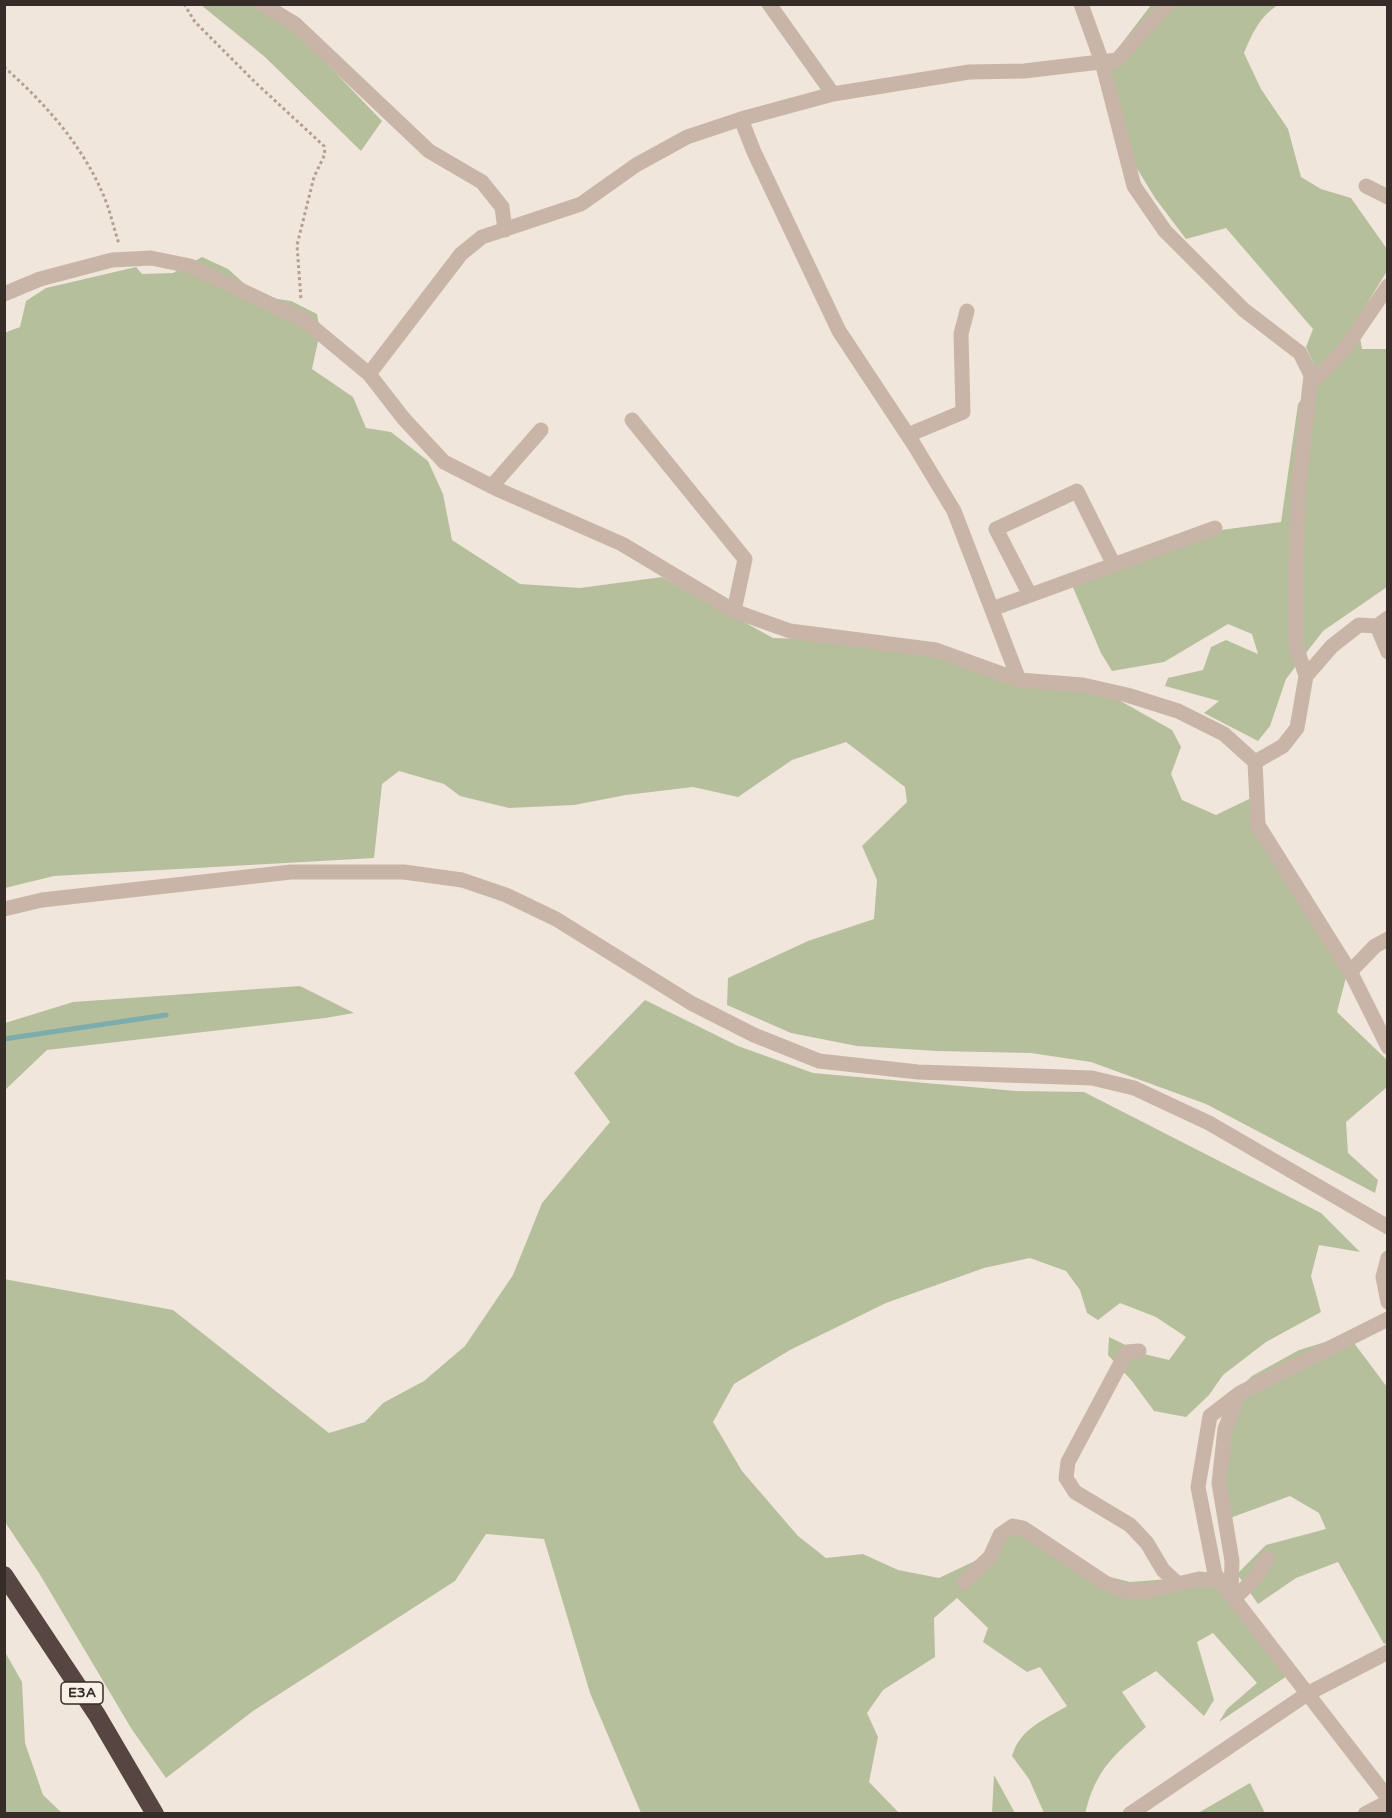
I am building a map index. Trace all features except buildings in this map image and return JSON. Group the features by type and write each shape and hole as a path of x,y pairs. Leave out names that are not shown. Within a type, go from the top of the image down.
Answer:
{"highway":[{"name":"E3A","path":"4,1575 97,1715 155,1814"}],"street":[{"path":"262,4 295,24 429,151 482,182 502,207 505,230"},
{"path":"769,4 833,94"},
{"path":"1080,4 1102,62 1134,186 1166,231 1236,302 1300,353 1311,375 1298,492 1296,582 1296,646 1306,676 1297,728 1283,746 1255,762"},
{"path":"369,374 461,254 482,237 581,204 636,165 687,137 741,119 833,94 969,72 1024,71 1117,60 1168,4"},
{"path":"741,119 754,152 839,331 908,435 954,512 1019,680"},
{"path":"1366,186 1388,198"},
{"path":"4,294 40,279 112,260 151,258 190,266 304,320 369,374 404,419 444,462 621,544 734,611 790,631 936,650 1019,680 1083,685 1127,695 1178,711 1224,734 1255,762 1258,825 1350,972 1388,1047"},
{"path":"1310,385 1345,349 1388,286"},
{"path":"908,435 963,412 961,334 967,311"},
{"path":"632,420 745,559 734,611"},
{"path":"492,486 541,430"},
{"path":"1030,596 996,529 1077,491 1114,565"},
{"path":"993,609 1215,528"},
{"path":"1306,676 1332,646 1359,626 1382,622 1388,652"},
{"path":"4,909 42,900 291,872 404,872 462,880 506,895 556,919 691,1003 754,1035 819,1061 918,1072 1092,1078 1134,1088 1209,1123 1388,1227"},
{"path":"1350,972 1376,946 1388,939"},
{"path":"1388,1258 1383,1277 1388,1302"},
{"path":"1365,1814 1388,1800 1215,1574 1198,1487 1210,1416 1240,1393 1388,1319"},
{"path":"1139,1351 1127,1352 1125,1355 1068,1462 1066,1478 1075,1492 1130,1525 1147,1543 1163,1570 1177,1583"},
{"path":"1232,1597 1232,1561 1219,1483 1225,1429 1240,1393"},
{"path":"964,1582 990,1557 1000,1535 1012,1526 1023,1528 1107,1584 1126,1591 1148,1591 1199,1579 1221,1581"},
{"path":"1232,1597 1256,1576 1267,1558"},
{"path":"1130,1814 1307,1694 1388,1652"}],"path":[{"path":"184,4 195,21 324,146 325,154 314,177 297,244 304,320"},
{"path":"4,67 29,89 70,135 105,199 124,260"}],"green space":[{"path":"201,5 261,5 305,41 382,121 361,151 265,57"},
{"path":"1151,5 1278,5 1261,20 1244,53 1261,89 1288,129 1301,177 1321,189 1351,198 1387,249 1387,271 1357,320 1362,349 1387,349 1387,587 1323,631 1286,679 1270,726 1258,741 1204,713 1219,701 1165,686 1168,678 1203,670 1211,647 1226,640 1258,654 1252,634 1228,624 1164,662 1112,671 1101,653 1069,578 1221,530 1281,522 1298,404 1319,376 1306,347 1313,329 1226,228 1186,239 1155,198 1127,152 1109,60"},
{"path":"202,257 228,269 258,296 291,301 317,314 320,332 312,369 353,397 366,428 391,432 428,461 443,494 452,540 520,584 580,588 662,577 773,638 928,643 990,677 1108,694 1172,730 1181,747 1171,774 1182,800 1216,815 1249,799 1349,966 1337,1012 1387,1060 1387,1087 1346,1122 1348,1153 1378,1180 1375,1193 1206,1104 1091,1062 1031,1053 857,1046 791,1033 727,1005 728,978 808,941 874,919 877,880 862,846 907,802 905,787 846,742 792,760 738,797 693,787 626,795 574,805 509,808 460,796 444,784 399,771 382,784 374,858 54,876 5,888 4,333 20,327 26,301 46,288 136,267 142,274 173,273"},
{"path":"300,986 354,1013 47,1050 5,1090 5,1023 73,1002"},
{"path":"645,1000 738,1046 813,1073 1016,1091 1084,1092 1321,1213 1360,1252 1319,1245 1311,1276 1321,1312 1266,1342 1223,1375 1209,1395 1186,1417 1154,1411 1132,1381 1108,1355 1109,1337 1144,1354 1169,1360 1186,1337 1156,1317 1120,1303 1098,1320 1087,1313 1080,1290 1066,1271 1030,1258 984,1268 886,1303 790,1350 734,1384 713,1422 742,1471 798,1536 826,1558 863,1554 898,1570 939,1578 979,1559 1011,1529 1075,1568 1130,1582 1182,1578 1224,1589 1287,1676 1219,1722 1227,1709 1257,1683 1213,1633 1197,1642 1214,1700 1204,1716 1156,1671 1122,1692 1146,1727 1107,1764 1089,1799 1085,1814 1044,1813 1029,1779 1012,1756 1027,1731 1067,1706 1040,1667 1027,1672 983,1642 988,1628 957,1598 934,1618 935,1657 883,1690 867,1713 878,1737 869,1782 899,1813 641,1813 590,1693 544,1539 486,1534 455,1581 253,1711 166,1778 131,1728 39,1573 5,1522 4,1279 173,1310 329,1433 365,1422 383,1403 424,1381 465,1346 513,1275 542,1203 610,1122 574,1073"},
{"path":"1348,1335 1387,1387 1387,1643 1384,1644 1338,1562 1296,1578 1258,1604 1237,1574 1266,1545 1326,1529 1319,1513 1290,1496 1230,1518 1224,1493 1228,1399 1252,1376 1299,1350"},
{"path":"5,1652 22,1682 25,1743 43,1795 62,1813 5,1813"},
{"path":"994,1775 1015,1813 992,1813"},
{"path":"1250,1783 1265,1813 1198,1813"}],"waterway":[{"path":"4,1039 166,1015"}]}
